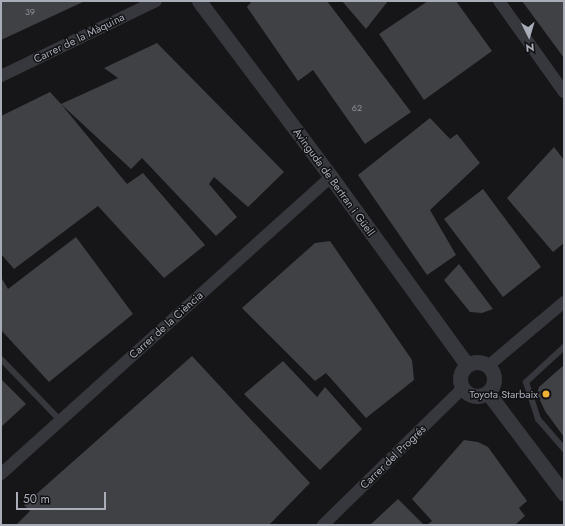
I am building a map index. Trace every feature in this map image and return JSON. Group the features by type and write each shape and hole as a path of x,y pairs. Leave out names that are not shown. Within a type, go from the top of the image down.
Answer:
{"street":[{"name":"Carrer de la Màquina","path":"1,76 156,1"},
{"name":"Avinguda de Bertran i Güell","path":"199,1 331,177 467,365"},
{"path":"499,1 564,92"},
{"name":"Carrer de la Ciència","path":"1,474 331,177"},
{"path":"488,366 564,302"},
{"path":"477,362 488,366 494,380 488,393 474,396 462,389 459,378 467,365 477,362"},
{"name":"Carrer del Progrés","path":"323,525 462,389"},
{"path":"488,393 564,494"}],"lane":[{"path":"564,347 526,382 538,419 564,449"},
{"path":"1,359 60,420"}],"building":[{"path":"1,1 85,1 1,40"},
{"path":"252,1 327,1 411,112 365,144 313,70 298,81 247,7"},
{"path":"342,1 388,1 366,29"},
{"path":"428,1 456,1 492,51 424,100 379,34"},
{"path":"522,1 564,1 564,58"},
{"path":"157,43 284,172 248,207 214,177 209,184 237,217 216,236 142,158 131,169 61,104 118,78 104,68"},
{"path":"50,92 127,184 143,173 205,245 164,278 98,206 14,269 1,254 1,116"},
{"path":"430,118 450,139 457,134 480,163 430,210 456,255 427,275 358,175"},
{"path":"554,147 564,160 564,243 553,252 507,198"},
{"path":"483,189 541,267 503,297 444,219"},
{"path":"76,237 133,314 49,382 1,330 1,277 8,289"},
{"path":"330,241 412,360 414,380 366,418 326,373 315,381 242,308 315,243"},
{"path":"459,264 493,309 482,313 470,312 444,280"},
{"path":"192,356 310,483 269,525 16,525 30,511 24,505"},
{"path":"283,361 317,397 325,387 362,429 320,470 244,394"},
{"path":"564,365 564,437 545,411 537,394 539,387"},
{"path":"1,379 26,404 1,427"},
{"path":"464,440 478,442 488,447 527,501 519,508 525,516 515,525 427,525 432,521 412,499"},
{"path":"398,499 424,525 370,525"}],"place":[{"name":"Toyota Starbaix","path":"546,394"}]}
